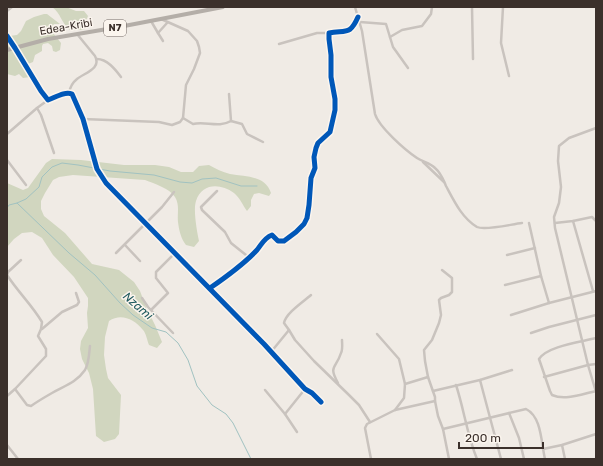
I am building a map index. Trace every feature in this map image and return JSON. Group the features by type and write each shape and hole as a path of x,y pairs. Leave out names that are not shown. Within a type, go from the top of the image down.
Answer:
{"highway":[{"name":"Edea-Kribi","path":"7,50 48,39 223,7"}],"street":[{"path":"7,11 12,7"},
{"path":"355,7 360,22 376,119 408,151 436,168 442,176 455,204 464,215 478,227 488,228 522,223"},
{"path":"390,37 402,30 422,26 432,14 432,7"},
{"path":"472,7 473,59"},
{"path":"503,7 501,44 510,76"},
{"path":"279,44 317,33 330,33 349,30 353,28 358,17"},
{"path":"161,19 188,31 197,41 199,47 200,53 186,85 183,118 180,122"},
{"path":"151,21 162,41"},
{"path":"158,33 167,22"},
{"path":"360,22 386,24 393,47 408,68"},
{"path":"210,288 233,272 256,251 263,241 270,235 274,236 280,242 289,239 304,224 307,218 311,178 315,168 314,157 316,148 318,143 330,132 335,110 331,76 330,33"},
{"path":"77,34 97,59 101,59 113,67 121,76"},
{"path":"7,36 48,100"},
{"path":"69,93 71,86 78,79 94,69 97,59"},
{"path":"7,134 48,100 62,94 72,94 83,119 97,169 106,182 272,352 305,389 312,393 321,402"},
{"path":"229,94 230,121"},
{"path":"37,108 41,115 54,153"},
{"path":"183,118 187,122"},
{"path":"83,119 153,122 172,125 180,122 192,124 203,122 221,125 230,121 242,124 247,134 263,142"},
{"path":"596,128 569,138 559,146 558,161 561,186 559,203 554,217 557,239 571,297 577,320 582,341 588,365 596,392 578,396 556,396 550,391 544,377 538,359 540,356 550,350 582,341 596,338"},
{"path":"7,160 26,185"},
{"path":"217,191 202,206 202,210 225,232 231,243 248,258"},
{"path":"116,253 174,192"},
{"path":"555,223 589,217 592,217 596,221"},
{"path":"511,315 595,291 573,221"},
{"path":"529,223 541,276 549,303"},
{"path":"124,245 140,261"},
{"path":"507,255 535,248"},
{"path":"152,310 168,293 156,278 156,272 175,253"},
{"path":"7,396 46,356 46,349 38,336 42,322 37,313 7,275 8,272 21,260"},
{"path":"442,270 452,278 452,292 439,300 441,315 439,323 432,340 424,350 428,377 433,391 438,416 443,429 449,459"},
{"path":"505,285 541,276"},
{"path":"41,329 65,311 77,305 78,302 76,293"},
{"path":"311,296 299,304 285,319 284,324 314,362 359,405 370,422"},
{"path":"142,298 148,307 173,333"},
{"path":"530,333 596,315"},
{"path":"272,352 289,330"},
{"path":"376,334 399,359 405,384 404,398 395,410"},
{"path":"339,385 332,371 342,353 342,340"},
{"path":"15,389 27,405 31,406 53,392 69,385 77,380 85,370 88,362 90,346"},
{"path":"544,377 596,364"},
{"path":"433,391 480,380 512,370"},
{"path":"405,384 428,377"},
{"path":"480,380 501,459"},
{"path":"456,385 473,450 477,459"},
{"path":"285,414 305,389"},
{"path":"265,390 285,414 297,432"},
{"path":"371,459 365,428 370,422 395,410 435,402"},
{"path":"443,429 526,409 531,411 536,417 545,459"},
{"path":"509,413 519,438 524,459"},
{"path":"543,449 562,445 596,434"},
{"path":"7,445 18,459"},
{"path":"562,445 565,459"}],"green space":[{"path":"52,7 66,7 76,11 84,11 88,16 85,23 85,29 70,30"},
{"path":"47,14 60,24 54,24 51,28 61,43 60,50 56,52 53,51 52,46 48,43 43,44 42,51 35,55 33,62 28,64 25,63 17,47 9,36 17,35 21,31 26,21"},
{"path":"7,40 30,77 23,78 19,74 15,76 7,74"},
{"path":"52,159 81,160 124,165 155,165 169,167 181,172 193,172 199,166 209,165 230,174 260,180 268,187 271,193 269,196 259,193 254,194 251,200 251,206 247,211 238,197 229,190 212,186 202,191 195,205 199,241 194,247 184,243 178,222 178,210 175,197 162,187 145,180 73,175 59,177 53,180 41,201 41,209 44,216 65,233 92,264 119,270 134,282 140,291 162,342 157,348 149,345 143,330 136,323 127,318 118,317 109,321 105,337 104,355 106,369 108,378 121,395 119,434 115,439 104,442 96,436 93,389 80,349 81,341 88,328 88,298 74,277 53,255 42,238 32,232 22,233 7,247 7,183 23,190 28,188 46,163"}],"waterway":[{"path":"17,203 26,199 39,187 42,177 52,167 62,163 110,171 154,175 180,182 192,183 202,179 216,178 241,186 257,186"},
{"name":"Nzami","path":"7,208 9,205 17,203 69,253 95,275 133,315 152,328 166,332 178,343 188,360 197,386 212,405 226,414 233,423 251,459"}],"cycle path":[{"path":"210,288 246,261 267,238 272,235 278,241 284,241 304,224 307,218 309,205 311,178 315,168 314,157 316,148 318,143 330,132 335,110 335,99 331,77 329,33 347,31 353,27 358,17"},
{"path":"7,36 48,100 63,94 72,94 83,119 97,169 106,183 264,344 305,389 312,393 321,402"}]}
